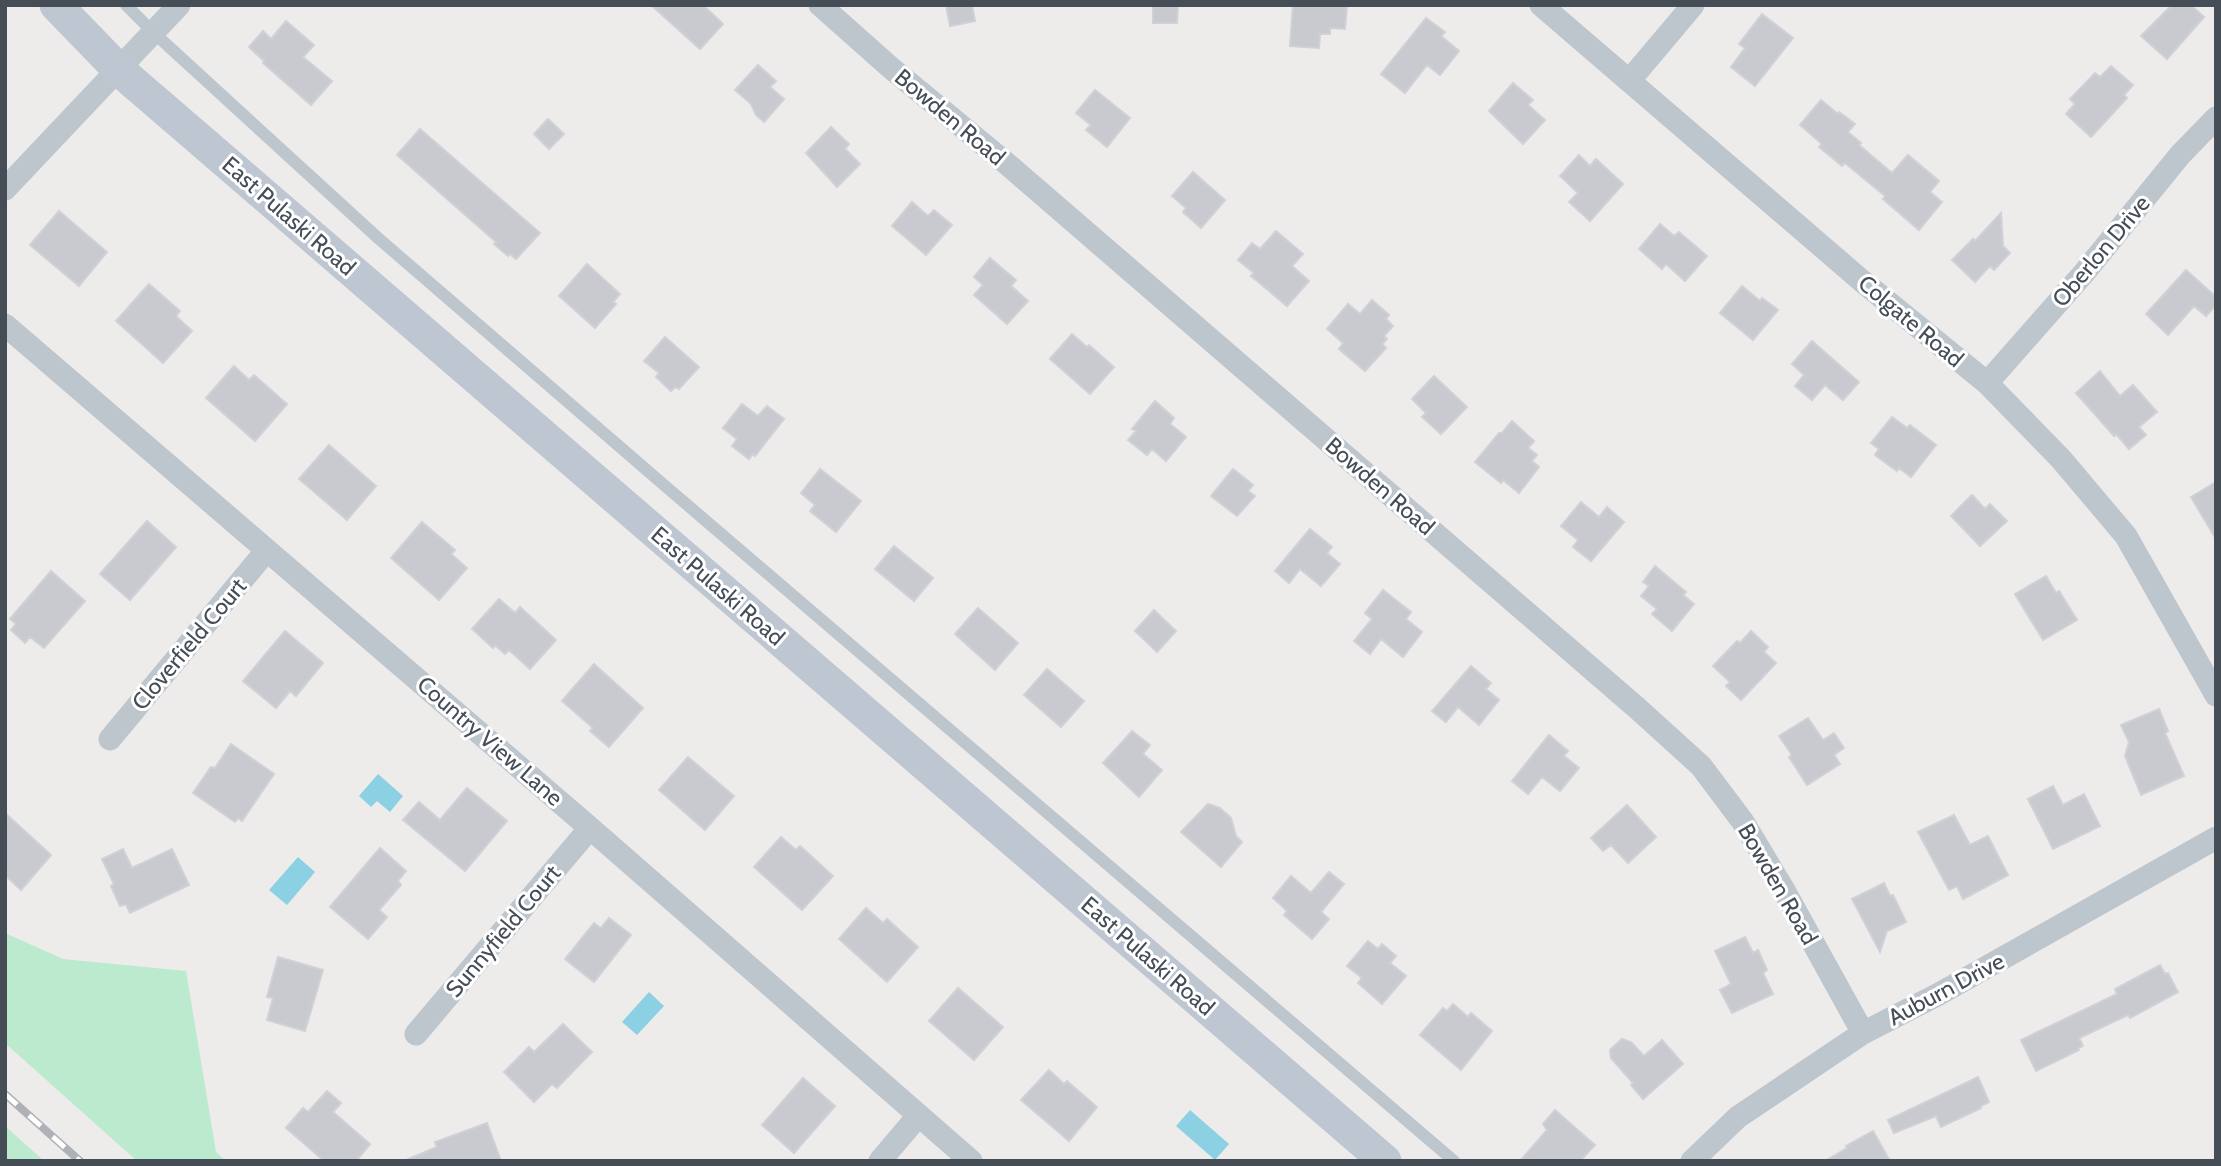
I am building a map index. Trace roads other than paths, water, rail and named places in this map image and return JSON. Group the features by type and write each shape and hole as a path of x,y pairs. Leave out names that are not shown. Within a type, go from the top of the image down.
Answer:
{"main road":[{"name":"East Pulaski Road","path":"56,5 119,70 1385,1161"}],"street":[{"path":"5,189 179,5"},
{"name":"Bowden Road","path":"820,5 1701,766 1743,822 1786,892 1863,1033"},
{"name":"Colgate Road","path":"1541,5 1862,281 1987,383 2061,459 2126,536 2216,695"},
{"path":"1629,81 1693,5"},
{"name":"Oberlon Drive","path":"1987,383 2084,273 2180,155 2216,118"},
{"name":"Country View Lane","path":"5,325 590,828 971,1161"},
{"name":"Cloverfield Court","path":"110,739 267,550"},
{"name":"Sunnyfield Court","path":"416,1034 590,828"},
{"name":"Auburn Drive","path":"1692,1161 1738,1117 1863,1033 1939,995 2216,838"},
{"path":"880,1161 918,1116"}],"lane":[{"path":"126,5 388,247 1454,1161"}],"water":[{"path":"378,774 403,796 390,812 377,801 371,807 359,796"},
{"path":"298,857 315,872 287,905 269,890"},
{"path":"649,992 664,1006 637,1035 622,1022"},
{"path":"1190,1110 1229,1144 1215,1160 1176,1126"}],"railway":[{"path":"5,1094 80,1161"}]}
